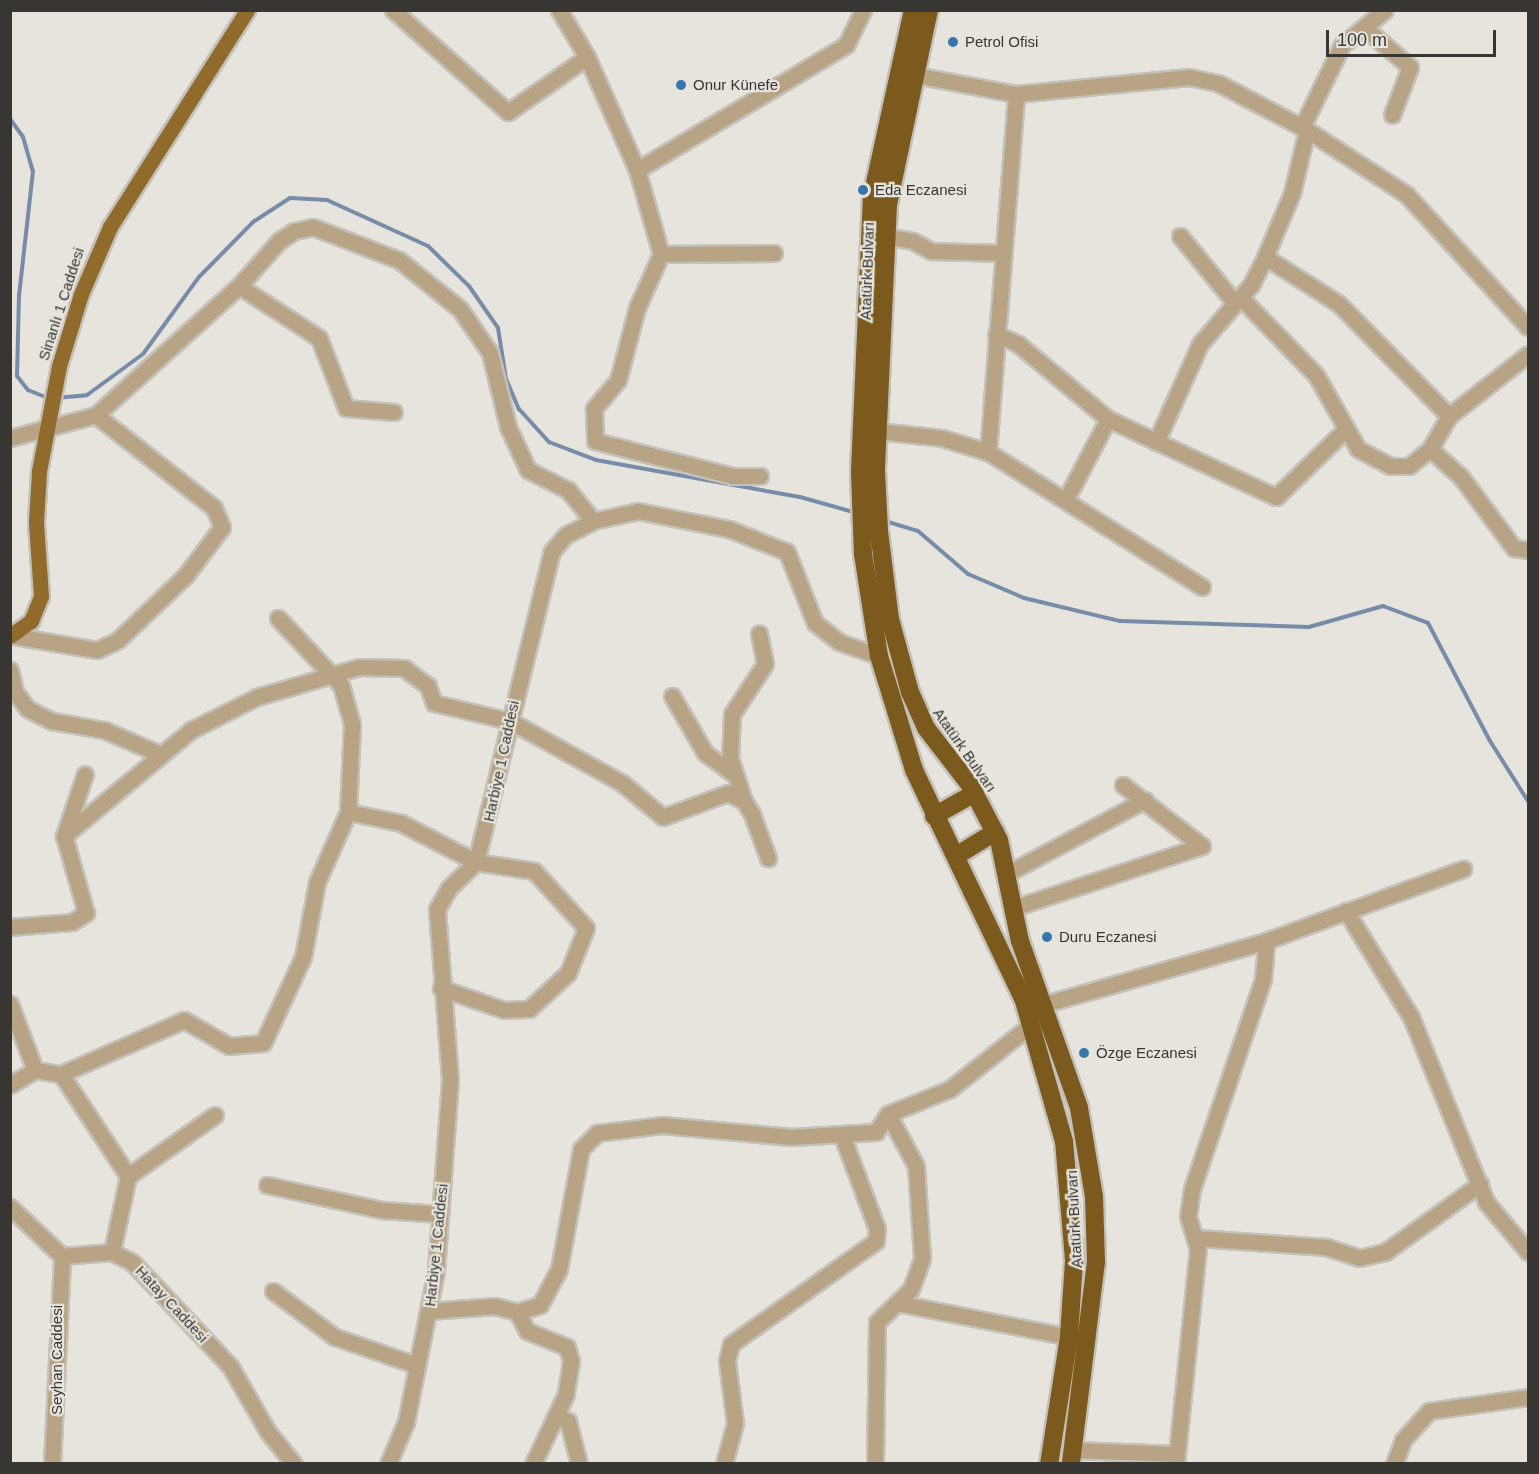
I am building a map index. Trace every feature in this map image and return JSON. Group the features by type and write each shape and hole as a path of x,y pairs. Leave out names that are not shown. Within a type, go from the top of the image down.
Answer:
{"highway":[{"name":"Atatürk Bulvarı","path":"868,472 878,431 885,236 892,177 912,65 913,10"},
{"name":"Atatürk Bulvarı","path":"929,10 872,196 868,472 879,656 914,770 934,816 956,856 1032,1024 1070,1176 1074,1237 1069,1338 1049,1464"},
{"name":"Atatürk Bulvarı","path":"871,532 890,619 910,692 926,728 975,793 995,832 1008,873 1020,941 1045,1004 1079,1108 1094,1197 1095,1290 1072,1457"},
{"path":"934,816 975,793"},
{"path":"956,856 995,832"}],"main road":[{"name":"Sinanlı 1 Caddesi","path":"12,636 31,621 41,596 36,522 47,424 59,366 110,227 248,10"}],"street":[{"path":"393,10 508,112 516,112 587,57"},
{"path":"637,170 846,45 863,10"},
{"path":"1156,441 1200,344 1238,301 1265,257 1292,194 1305,129 1342,45 1354,32 1366,29 1385,10"},
{"path":"559,11 587,57 637,170 661,254 637,308 618,380 594,409 595,441 732,476 760,476"},
{"path":"1366,29 1410,67 1392,115"},
{"path":"912,65 1016,94 1202,77 1305,129 1407,195 1528,327"},
{"path":"988,452 1016,94"},
{"path":"10,438 47,424 96,415 239,286 279,242 306,227 399,260 427,278 475,327 490,353 508,426 528,470 568,490 593,521"},
{"path":"885,236 913,240 931,251 1003,253"},
{"path":"1180,236 1238,301 1316,375 1358,449 1390,466 1409,466 1430,449 1449,416 1528,354"},
{"path":"661,254 774,253"},
{"path":"1265,257 1339,304 1449,416"},
{"path":"239,286 319,338 346,408 394,412"},
{"path":"996,333 1018,344 1108,419 1279,497 1346,429"},
{"path":"12,636 97,650 118,640 186,575 222,527 214,508 96,415"},
{"path":"1066,499 1108,419"},
{"path":"878,431 942,438 988,452 1066,499 1202,587"},
{"path":"1430,449 1461,477 1514,548 1528,550"},
{"name":"Harbiye 1 Caddesi","path":"388,1464 401,1439 430,1311 440,1214 450,1079 441,988 437,909 448,888 476,862 495,803 510,721 552,551 566,536 593,521 652,510 779,546 793,561 802,601 815,623 839,642 879,656"},
{"path":"10,1085 35,1070 61,1074 183,1020 228,1046 263,1043 303,957 317,882 348,812 352,724 333,671 278,618"},
{"path":"759,634 765,664 733,706 730,758 744,801 768,858"},
{"path":"64,836 160,754 218,713 333,671 393,665 424,681 434,703 510,721 622,783 663,817 728,794 744,801"},
{"path":"10,670 15,692 28,710 52,721 104,730 160,754"},
{"path":"672,696 705,753 735,775"},
{"path":"10,927 72,922 86,913 64,836 85,774"},
{"path":"1013,908 1202,846 1123,785"},
{"path":"1008,873 1145,800"},
{"path":"348,812 401,823 476,862 534,871 581,921 585,938 568,973 529,1009 504,1010 441,988"},
{"path":"1045,1004 1266,941 1463,869"},
{"path":"1346,911 1411,1017 1480,1185 1508,1234 1528,1252"},
{"path":"1072,1457 1176,1459 1193,1324 1197,1238 1188,1217 1192,1189 1263,979 1266,941"},
{"path":"10,1004 35,1070"},
{"path":"430,1311 495,1306 517,1312 540,1305 559,1269 581,1149 597,1133 662,1125 843,1138 882,1130 888,1114 950,1089 1032,1024"},
{"path":"61,1074 128,1176"},
{"path":"875,1464 877,1322 898,1303 919,1276 921,1200 916,1166 888,1114"},
{"path":"10,1207 62,1256 112,1252 128,1176 215,1115"},
{"path":"724,1464 735,1423 727,1360 731,1344 876,1241 877,1229 843,1138"},
{"path":"267,1185 382,1210 440,1214"},
{"path":"1197,1238 1326,1247 1359,1258 1385,1252 1480,1185"},
{"name":"Hatay Caddesi","path":"112,1252 132,1262 230,1366 268,1432 294,1464"},
{"name":"Seyhan Caddesi","path":"52,1464 62,1256"},
{"path":"273,1291 335,1337 417,1365"},
{"path":"898,1303 1069,1338"},
{"path":"517,1312 528,1332 567,1347 571,1361 566,1394 533,1464"},
{"path":"1394,1464 1402,1440 1428,1411 1528,1397"},
{"path":"553,1423 556,1416 568,1421 579,1464"}],"waterway":[{"path":"10,119 23,137 33,171 19,295 17,376 28,390 48,398"},
{"path":"55,398 87,395 143,354 199,277 253,222 290,198 327,200 428,246 469,286 498,328 506,379 519,409 549,442 596,460 800,497 857,513"},
{"path":"885,521 918,531 968,574 1024,598 1120,621 1309,627 1383,606 1428,623 1490,741 1528,801"}],"place":[{"name":"Petrol Ofisi","path":"953,42"},
{"name":"Onur Künefe","path":"681,85"},
{"name":"Eda Eczanesi","path":"863,190"},
{"name":"Duru Eczanesi","path":"1047,937"},
{"name":"Özge Eczanesi","path":"1084,1053"}]}
